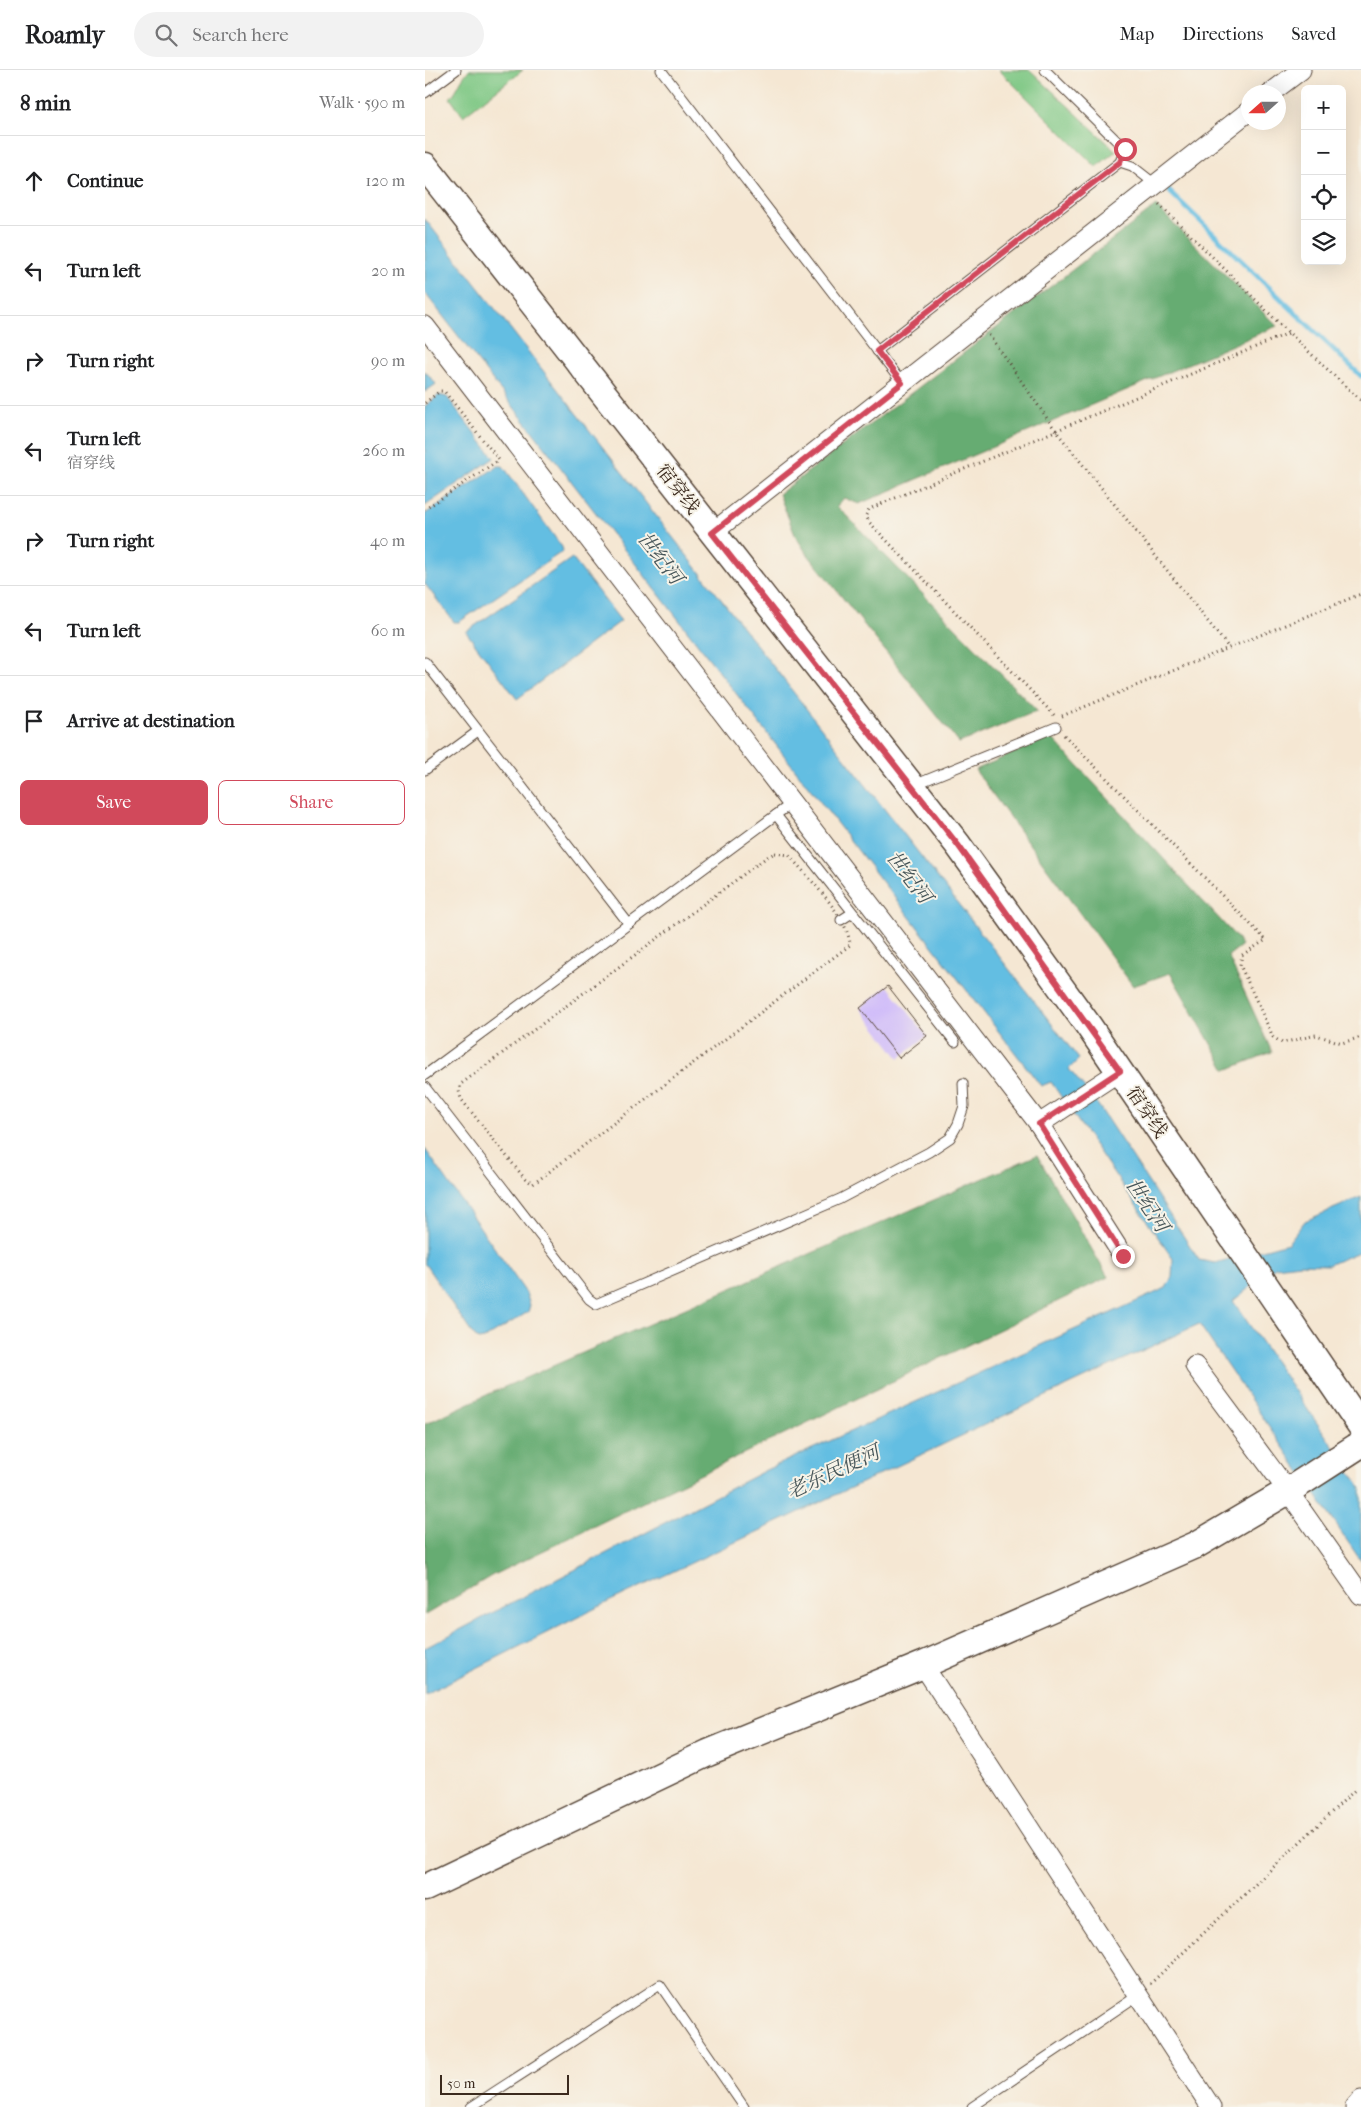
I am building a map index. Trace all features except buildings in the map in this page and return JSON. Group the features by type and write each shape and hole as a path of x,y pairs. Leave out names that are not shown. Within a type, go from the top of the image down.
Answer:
{"main road":[{"name":"宿穿线","path":"425,166 964,852 1111,1076 1361,1426"},
{"path":"425,1901 602,1814 925,1670 1196,1545 1297,1494 1358,1456"},
{"path":"425,1888 600,1802 708,1753 925,1670"}],"street":[{"path":"1281,85 1301,70"},
{"path":"712,533 1241,117"},
{"path":"425,326 792,803 1046,1120 1123,1256"},
{"path":"1046,1120 1111,1076"},
{"path":"1195,1366 1297,1494 1361,1595"},
{"path":"925,1670 1211,2107"},
{"path":"1355,2107 1361,2100"}],"lane":[{"path":"425,93 456,70"},
{"path":"661,70 902,383"},
{"path":"877,351 1120,162 1125,149 1045,70"},
{"path":"1120,162 1131,166 1151,188"},
{"path":"425,662 629,924"},
{"path":"912,786 1056,727"},
{"path":"425,770 478,731"},
{"path":"425,1075 792,803"},
{"path":"776,816 955,1042"},
{"path":"841,920 852,912"},
{"path":"425,1087 589,1299 596,1304 840,1199 929,1152 950,1138 958,1124 964,1106 963,1083"},
{"path":"471,2107 660,1985 745,2107"},
{"path":"972,2107 1137,1996"}],"path":[{"path":"1151,188 1289,334 1361,401"},
{"path":"980,322 1056,431 1229,648"},
{"path":"1289,334 881,503 869,509 866,515 869,522 1054,714 1055,719 1361,594"},
{"path":"425,402 440,391 445,392 499,460 425,509"},
{"path":"1056,727 1266,940 1242,955 1240,965 1273,1038 1282,1043 1316,1036 1342,1043 1361,1037"},
{"path":"781,853 789,855 841,920 849,936 850,945 533,1184 525,1179 461,1099 459,1091 461,1084 767,857 781,853"},
{"path":"1137,1996 1356,1789"}],"green space":[{"path":"470,70 523,70 463,116 450,98"},
{"path":"999,70 1030,70 1116,151 1096,167"},
{"path":"1156,206 1277,326 859,504 844,498 837,506 1037,711 959,743 805,551 795,535 779,494"},
{"path":"1045,739 1053,739 1237,938 1241,946 1228,956 1272,1052 1226,1070 1170,973 1133,986 975,770"},
{"path":"1037,1155 1108,1277 493,1575 425,1615 425,1424 493,1392"}],"water":[{"path":"425,219 1079,1059 1069,1069 1098,1105 1199,1260 1215,1263 1288,1243 1305,1221 1361,1197 1361,1251 1328,1265 1300,1264 1275,1267 1233,1301 1361,1487 1361,1561 1199,1324 606,1603 425,1694 425,1648 766,1470 1166,1288 1172,1277 1173,1259 1051,1082 1041,1086 425,293"},
{"path":"425,371 436,384 425,392"},
{"path":"439,395 447,397 494,458 425,506 425,406"},
{"path":"498,466 503,466 563,551 459,622 454,622 425,584 425,514"},
{"path":"572,558 621,621 517,699 466,632"},
{"path":"425,1149 526,1293 530,1305 528,1312 484,1339 478,1340 471,1332 425,1264"}],"waterway":[{"path":"1169,191 1361,376"}],"route":[{"path":"1123,1256 1039,1124 1120,1071 958,845 712,533 902,383 877,351 1120,162 1125,149"}],"water label":[{"name":"世纪河","path":"660,558"},
{"name":"世纪河","path":"909,877"},
{"name":"世纪河","path":"1147,1205"},
{"name":"老东民便河","path":"833,1472"}]}
